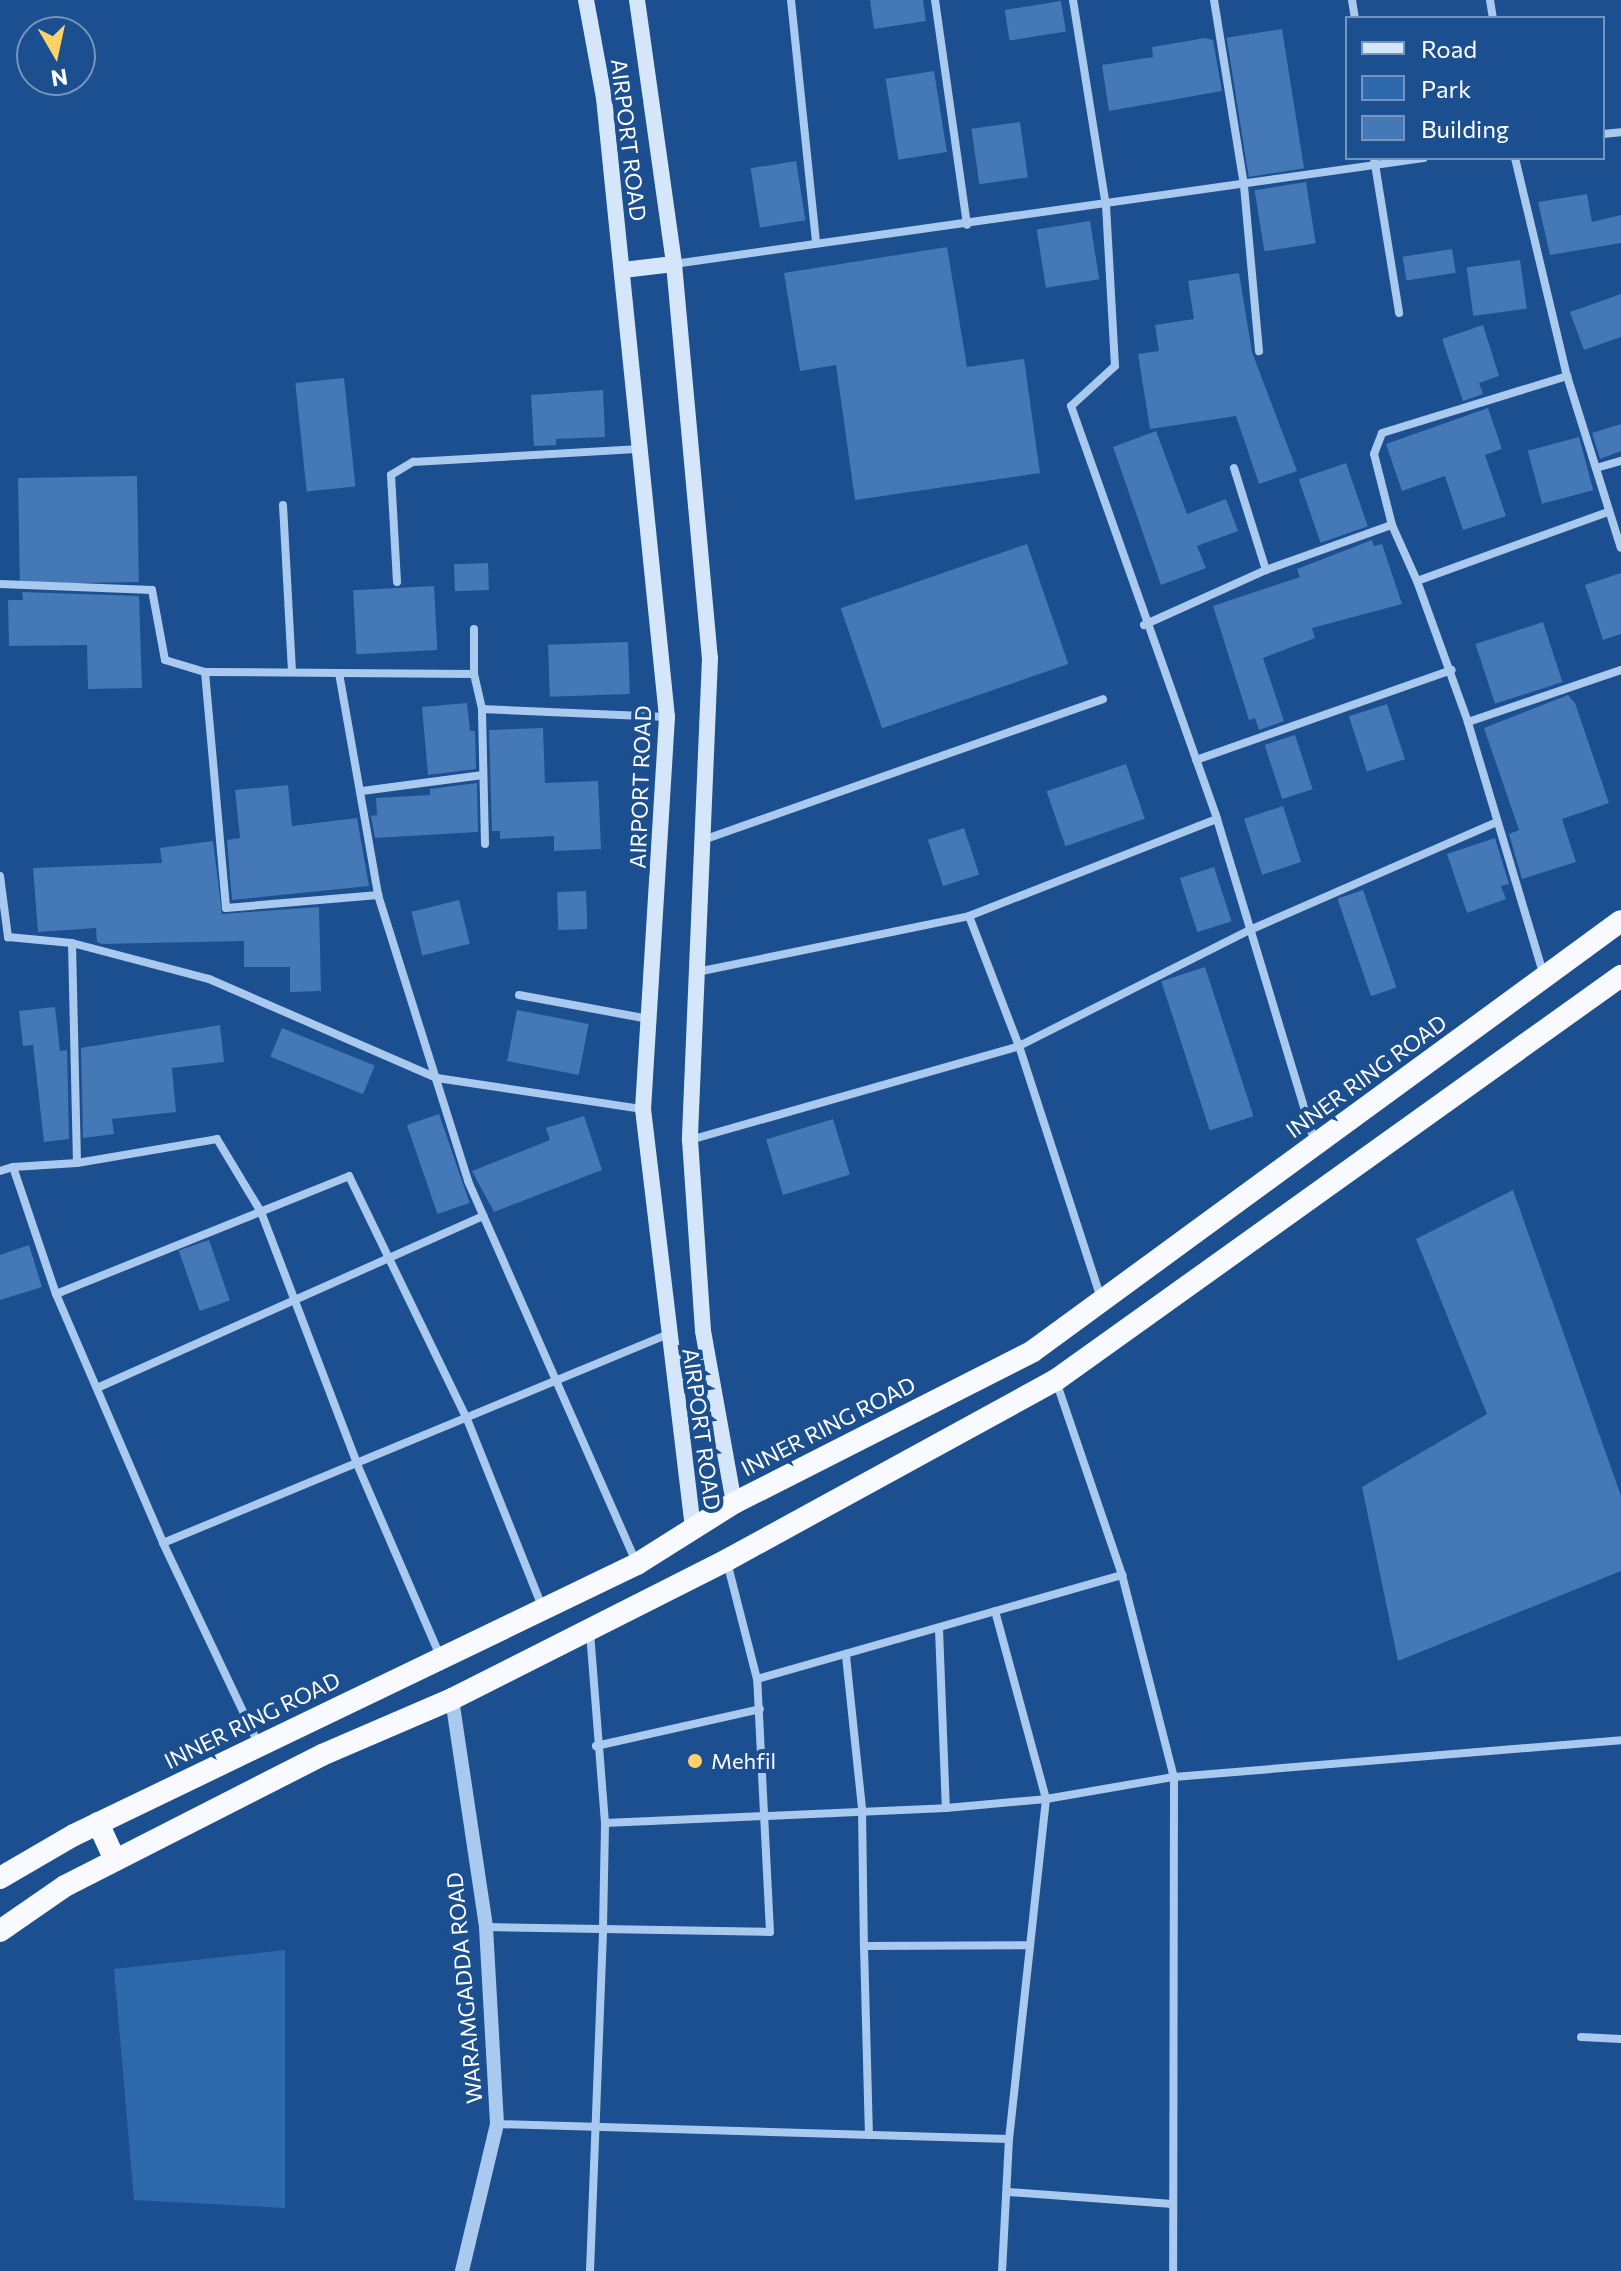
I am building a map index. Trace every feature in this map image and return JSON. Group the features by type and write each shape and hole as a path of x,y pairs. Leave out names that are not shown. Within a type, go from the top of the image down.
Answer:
{"highway":[{"name":"INNER RING ROAD","path":"0,1878 98,1823 637,1564 734,1503 1033,1351 1102,1304 1621,921"},
{"path":"0,1931 65,1886 322,1755 452,1699 589,1626 727,1560 1056,1380 1621,976"},
{"path":"98,1823 115,1860"}],"main road":[{"name":"AIRPORT ROAD","path":"586,0 604,98 667,717 643,1109 666,1335 693,1528"},
{"name":"AIRPORT ROAD","path":"637,0 674,264 710,658 690,1140 703,1331 734,1503"},
{"path":"623,270 674,264"}],"street":[{"path":"791,0 816,242"},
{"path":"935,0 967,225"},
{"path":"1073,0 1106,205 1115,366 1071,406 1144,625 1217,819 1316,1145"},
{"path":"1214,0 1244,186 1259,351"},
{"path":"1515,160 1567,376 1621,548"},
{"path":"674,264 816,242 967,225 1244,186 1374,161 1399,313"},
{"path":"1545,977 1452,670 1392,525 1374,454 1382,433 1567,376"},
{"path":"397,582 391,475 413,462 641,449"},
{"path":"1596,468 1621,461"},
{"path":"1234,468 1266,570"},
{"path":"283,505 292,669"},
{"path":"1417,581 1608,512"},
{"path":"1144,625 1266,570 1392,525"},
{"path":"0,584 152,590 165,660 205,672 292,669 339,673 474,674"},
{"path":"474,629 474,674 482,709 485,844"},
{"path":"1196,760 1452,670"},
{"path":"1468,722 1621,670"},
{"path":"205,672 226,908 378,895"},
{"path":"339,673 378,895 483,1216 637,1564"},
{"path":"703,840 1103,699"},
{"path":"482,709 667,717"},
{"path":"362,791 483,775"},
{"path":"697,972 969,916 1217,819"},
{"path":"690,1140 1019,1046 1252,929 1497,822"},
{"path":"0,876 8,937 72,943 209,979 309,1027 437,1078 643,1109"},
{"path":"969,916 1019,1046 1102,1304"},
{"path":"72,943 77,1163"},
{"path":"519,995 650,1019"},
{"path":"0,1171 13,1167 77,1163 217,1139 261,1212 357,1464 440,1656"},
{"path":"13,1167 56,1294 163,1543 260,1747"},
{"path":"56,1294 349,1176 467,1419 544,1610"},
{"path":"97,1388 483,1216"},
{"path":"163,1543 666,1335"},
{"path":"1056,1380 1122,1575 1174,1777 1173,2271"},
{"path":"486,1927 770,1932 767,1814 757,1679 727,1560"},
{"path":"757,1679 1122,1575"},
{"path":"995,1611 1046,1799 1009,2139 1002,2271"},
{"path":"589,1626 596,1746 605,1823 590,2271"},
{"path":"939,1629 946,1808"},
{"path":"846,1656 862,1809 869,2135"},
{"name":"WARAMGADDA ROAD","path":"452,1699 486,1927 497,2124 462,2271"},
{"path":"596,1746 760,1709"},
{"path":"605,1823 862,1809 946,1808 1046,1799 1174,1777 1621,1740"},
{"path":"864,1946 1030,1945"},
{"path":"1581,2037 1621,2039"},
{"path":"497,2124 593,2131 1009,2139"},
{"path":"1008,2192 1173,2204"}],"green space":[{"path":"285,1950 285,2208 134,2200 114,1969"}],"building":[{"path":"870,0 923,0 926,21 874,29"},
{"path":"1061,1 1066,32 1010,41 1005,10"},
{"path":"1282,29 1304,168 1249,177 1227,38"},
{"path":"1205,38 1213,40 1222,91 1109,111 1102,65 1153,57 1152,47"},
{"path":"934,71 947,152 898,160 886,79"},
{"path":"1020,122 1028,177 979,184 971,129"},
{"path":"796,161 805,220 760,227 751,168"},
{"path":"1306,182 1316,243 1264,251 1255,190"},
{"path":"1587,194 1592,222 1621,215 1621,243 1550,255 1538,202"},
{"path":"1090,221 1099,279 1046,288 1037,229"},
{"path":"947,247 967,367 1024,359 1040,473 855,500 836,365 800,371 784,273"},
{"path":"1452,249 1456,273 1406,281 1403,257"},
{"path":"1520,260 1527,309 1473,316 1467,268"},
{"path":"1239,273 1252,352 1297,471 1259,484 1236,416 1150,429 1138,354 1159,351 1155,325 1194,319 1188,281"},
{"path":"1621,294 1621,337 1584,350 1570,312"},
{"path":"1483,325 1499,376 1479,383 1483,394 1463,401 1442,339"},
{"path":"344,378 355,486 307,492 295,383"},
{"path":"603,390 605,437 556,439 556,445 534,446 531,395"},
{"path":"1488,408 1502,449 1485,455 1506,516 1463,530 1445,476 1402,491 1386,444"},
{"path":"1621,424 1621,451 1600,459 1592,433"},
{"path":"1156,431 1187,514 1226,499 1238,531 1197,546 1206,568 1161,585 1113,447"},
{"path":"1579,437 1593,490 1542,504 1528,451"},
{"path":"1346,463 1368,526 1321,543 1299,479"},
{"path":"137,476 139,582 20,584 18,478"},
{"path":"1372,540 1374,546 1382,544 1402,604 1312,628 1315,638 1263,658 1284,721 1259,730 1255,718 1249,720 1213,606 1300,577 1297,569"},
{"path":"1027,544 1068,664 882,728 841,608"},
{"path":"488,563 489,590 455,591 454,564"},
{"path":"1621,573 1621,634 1603,640 1585,585"},
{"path":"434,586 437,650 356,654 353,590"},
{"path":"22,592 139,596 142,688 88,689 87,645 9,646 8,600 23,600"},
{"path":"1543,622 1562,682 1495,704 1475,644"},
{"path":"628,642 630,694 550,697 548,645"},
{"path":"1568,695 1575,703 1609,803 1562,819 1576,862 1522,879 1509,834 1519,830 1484,728"},
{"path":"467,703 470,731 475,731 476,769 428,775 422,707"},
{"path":"1387,704 1405,759 1367,772 1349,716"},
{"path":"543,728 545,783 598,781 601,849 554,851 554,836 500,839 500,831 492,831 489,730"},
{"path":"1295,735 1313,789 1282,799 1265,745"},
{"path":"1126,764 1145,819 1065,846 1047,791"},
{"path":"477,783 478,832 375,838 371,816 377,815 376,798 430,795 430,789"},
{"path":"288,785 292,826 357,818 369,886 232,900 227,840 240,838 235,790"},
{"path":"1283,806 1301,862 1262,875 1244,819"},
{"path":"964,828 979,875 943,886 928,840"},
{"path":"1495,838 1509,884 1501,886 1506,899 1467,913 1447,854"},
{"path":"213,841 222,914 319,907 321,991 290,992 290,967 244,967 244,941 102,944 97,942 96,928 38,932 33,868 162,863 160,848"},
{"path":"1214,867 1232,921 1197,932 1180,878"},
{"path":"1363,890 1397,987 1371,996 1337,899"},
{"path":"586,891 587,929 558,930 557,892"},
{"path":"459,900 470,944 422,956 411,912"},
{"path":"1205,967 1254,1116 1210,1131 1161,981"},
{"path":"55,1007 60,1051 67,1050 69,1139 44,1142 33,1045 23,1046 19,1011"},
{"path":"517,1010 589,1024 579,1075 507,1061"},
{"path":"220,1025 224,1062 172,1068 176,1112 112,1119 114,1134 83,1138 81,1048"},
{"path":"282,1028 375,1065 363,1094 270,1057"},
{"path":"439,1114 470,1203 437,1214 407,1125"},
{"path":"584,1116 602,1170 494,1212 472,1171 550,1140 546,1128"},
{"path":"833,1119 850,1174 783,1195 766,1139"},
{"path":"1513,1190 1621,1496 1621,1571 1398,1661 1362,1487 1487,1414 1416,1239"},
{"path":"209,1240 230,1301 200,1311 179,1250"},
{"path":"29,1245 42,1287 0,1300 0,1255"}],"place":[{"name":"Mehfil","path":"695,1761"}]}
